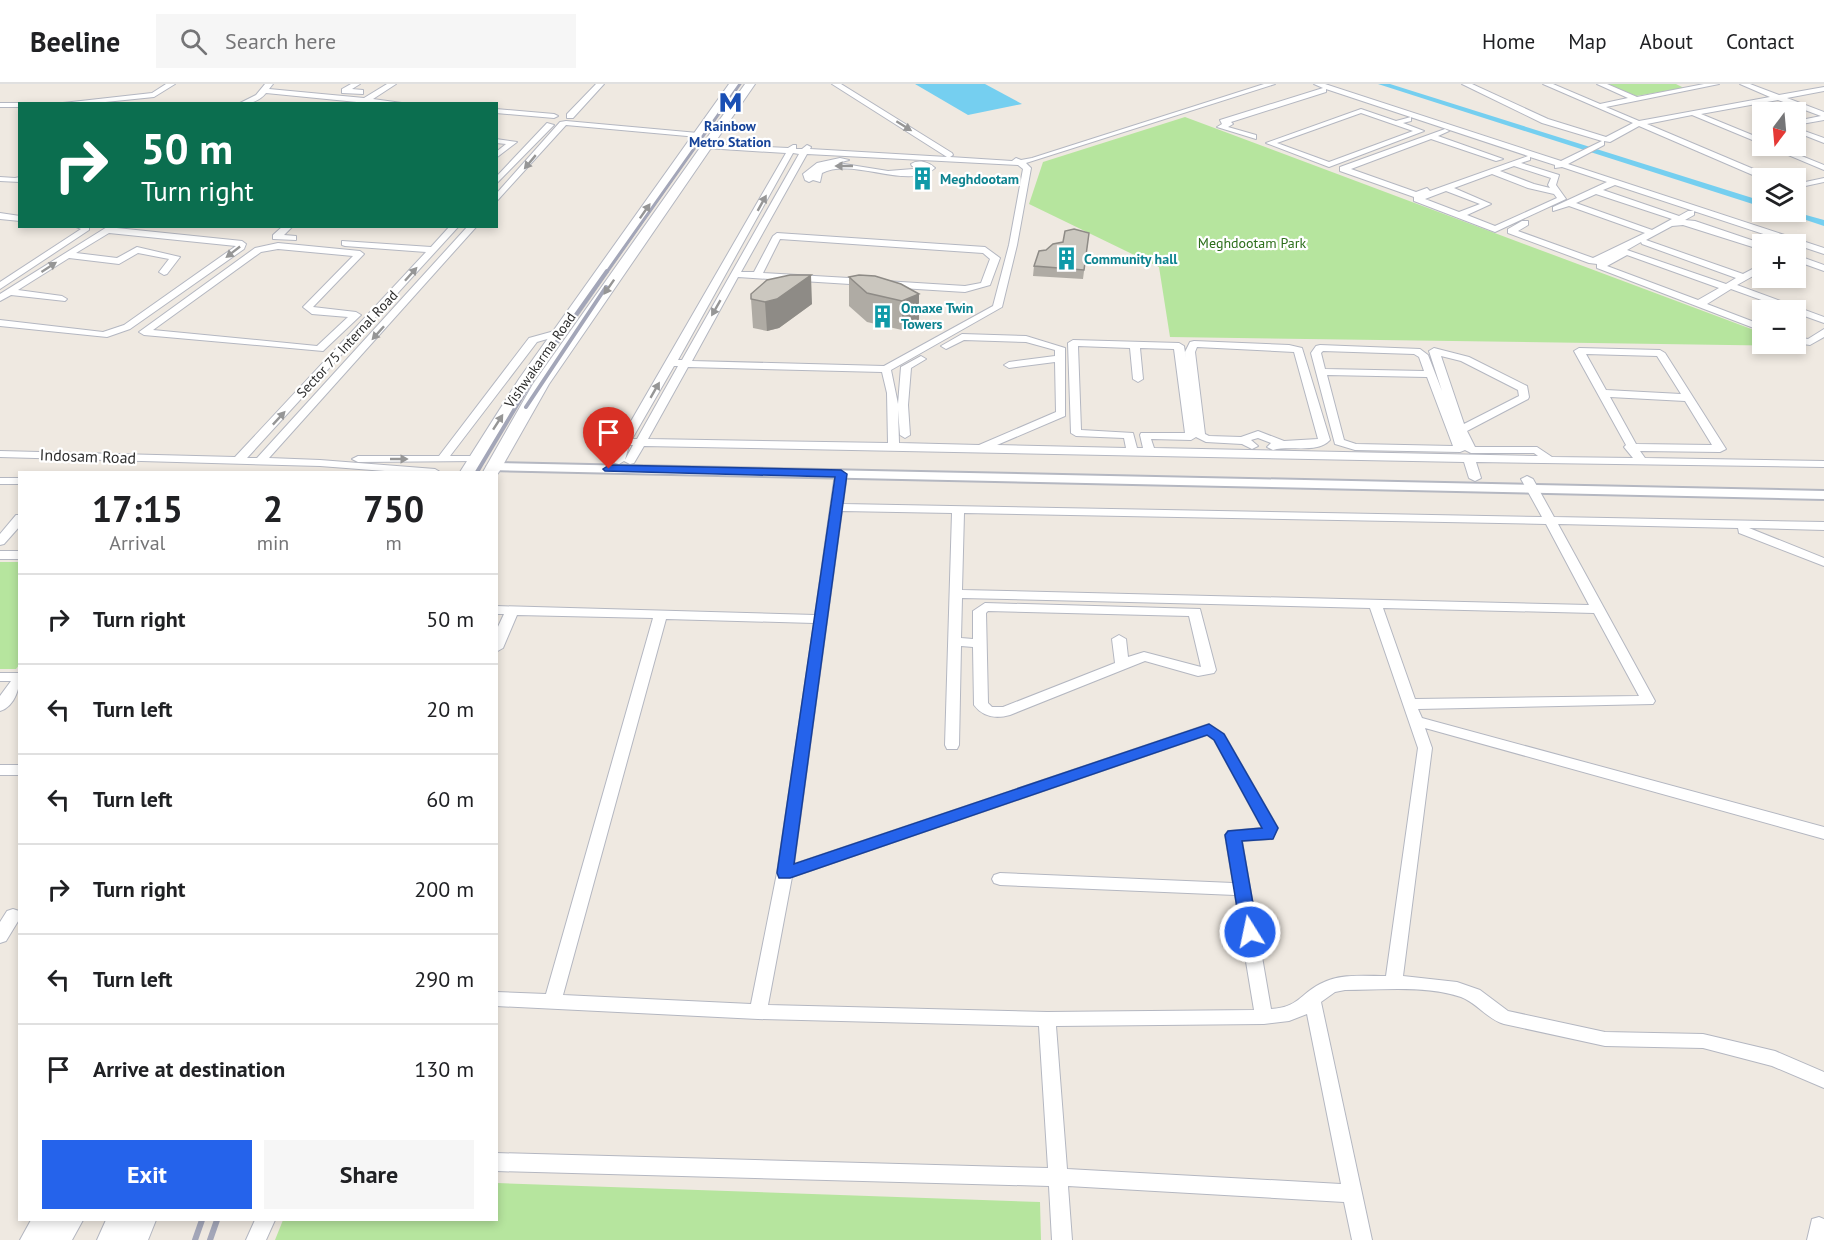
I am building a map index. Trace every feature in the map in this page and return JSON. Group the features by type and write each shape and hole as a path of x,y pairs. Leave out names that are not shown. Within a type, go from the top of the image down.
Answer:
{"main road":[{"name":"Vishwakarma Road","path":"494,466 541,384 644,236 734,84"},
{"name":"Vishwakarma Road","path":"469,471 524,382 627,235 750,84"},
{"path":"627,235 644,236"},
{"path":"617,251 634,250"},
{"path":"34,1240 46,1221"},
{"path":"56,1240 68,1221"},
{"path":"111,1240 120,1221"},
{"path":"134,1240 142,1221"}],"street":[{"path":"96,102 154,99 171,84"},
{"path":"284,92 298,84"},
{"path":"356,84 345,91 377,94"},
{"path":"366,100 392,84"},
{"path":"567,120 592,84"},
{"path":"498,198 600,84"},
{"path":"836,84 949,155"},
{"path":"498,119 567,120 792,149 1017,160 1253,84"},
{"path":"806,149 1017,160 1271,84"},
{"path":"1304,84 1320,87 1824,251"},
{"path":"1466,84 1545,121 1607,140 1639,123 1824,89"},
{"path":"1547,84 1752,172"},
{"path":"1601,84 1634,98"},
{"path":"1682,84 1692,88"},
{"path":"1603,105 1715,84"},
{"path":"1744,84 1824,116"},
{"path":"1253,137 1221,127 1230,124 1223,122 1320,87 1395,119 1420,130 1329,165 1270,143 1361,111 1383,118 1395,119 1408,119 1558,166 1601,143"},
{"path":"265,91 325,102"},
{"path":"245,102 265,91 386,102"},
{"path":"0,105 18,105"},
{"path":"498,111 551,121"},
{"path":"1694,113 1752,138"},
{"path":"1806,120 1824,116"},
{"path":"498,180 551,121"},
{"path":"1445,131 1343,169 1416,195 1512,153"},
{"path":"1743,134 1752,132"},
{"path":"1806,134 1824,141"},
{"path":"1432,137 1499,159"},
{"path":"498,141 533,143"},
{"path":"498,154 513,142"},
{"path":"624,461 625,442 792,149"},
{"path":"801,183 806,149"},
{"path":"1795,156 1824,168"},
{"path":"1514,163 1556,177 1552,186 1562,199 1495,229 1417,199 1527,158"},
{"path":"670,363 886,369 996,306 1013,245 1027,168 1017,160"},
{"path":"498,164 512,165"},
{"path":"624,461 642,442 761,228 801,183 829,167 847,165 872,165 925,165 931,168 926,171 898,173 872,165"},
{"path":"1493,171 1531,186 1557,192"},
{"path":"0,179 18,180"},
{"path":"1806,184 1824,180"},
{"path":"1691,213 1598,261 1592,261 1511,231 1611,183 1755,234"},
{"path":"1446,188 1487,204 1460,215"},
{"path":"1596,191 1680,219"},
{"path":"1568,203 1652,233"},
{"path":"0,216 18,219"},
{"path":"1744,278 1648,244 1646,241 1682,222 1687,222 1752,244"},
{"path":"0,286 85,230 84,228"},
{"path":"287,228 276,237 433,250"},
{"name":"Sector 75 Internal Road","path":"239,460 453,228"},
{"name":"Sector 75 Internal Road","path":"260,461 360,353 470,228"},
{"path":"748,228 761,228"},
{"path":"0,298 107,230 242,244 241,247 117,332 104,335 0,323"},
{"path":"735,274 965,289 985,285 995,258 986,250 777,236 757,275"},
{"path":"356,315 319,349 144,332 258,250 267,247 360,254 308,307 312,311 372,316"},
{"path":"67,255 119,261 138,250 175,257 164,272"},
{"path":"1806,251 1824,257"},
{"path":"1752,324 1603,268 1600,264 1626,252 1824,320"},
{"path":"1806,261 1824,268"},
{"path":"1667,275 1677,270"},
{"path":"1699,304 1752,273"},
{"path":"1647,285 1657,280"},
{"path":"9,292 62,299"},
{"path":"1806,341 1810,342 1824,332"},
{"path":"442,459 533,340 558,333"},
{"path":"905,435 903,405 906,367 962,337 1026,339 1060,348 1061,414 983,448"},
{"path":"1824,337 1812,345 1824,349"},
{"path":"1073,343 1179,346 1191,436 1129,435 1076,433 1073,343"},
{"path":"1194,344 1298,350 1324,440 1319,444 1278,444 1264,454 1245,441 1202,438 1190,352 1194,344"},
{"path":"1136,345 1138,379"},
{"path":"1389,452 1339,442 1316,353 1320,348 1416,351 1423,355 1460,449 1417,453"},
{"path":"1461,430 1524,397 1523,388 1465,359 1434,351 1461,430 1471,450 1537,450 1550,461"},
{"path":"1630,447 1720,449 1659,353 1579,351 1630,447 1641,462"},
{"path":"1010,365 1060,358"},
{"path":"886,369 892,393 894,447"},
{"path":"1322,372 1429,374"},
{"path":"1602,393 1688,398"},
{"path":"1245,441 1246,438 1258,434 1275,439 1279,442 1278,444"},
{"path":"1129,435 1132,450"},
{"path":"1145,435 1149,450"},
{"path":"625,442 1149,450 1264,454 1389,452 1469,459 1824,464"},
{"name":"Indosam Road","path":"0,454 320,463 422,471"},
{"name":"Indosam Road","path":"320,463 343,459 475,459"},
{"path":"1469,459 1475,478"},
{"path":"494,466 624,461 1475,478 1530,485 1824,495"},
{"path":"280,471 286,462"},
{"path":"494,466 1530,485 1824,485"},
{"path":"758,1012 785,873 841,474"},
{"path":"0,481 18,481"},
{"path":"1410,704 1648,701 1530,485"},
{"path":"836,507 1824,526"},
{"path":"952,744 958,509"},
{"path":"0,541 18,520"},
{"path":"1743,530 1824,562"},
{"path":"0,555 18,555"},
{"path":"956,594 1194,605"},
{"path":"1194,605 1209,670 1198,672 1144,656 1005,712 989,712 981,705 979,611 985,607 1375,603 1596,609"},
{"path":"1375,603 1425,748 1393,984"},
{"path":"498,610 820,619"},
{"path":"498,643 512,610"},
{"path":"554,1001 661,615"},
{"path":"1119,639 1122,664"},
{"path":"955,650 980,650"},
{"path":"0,677 18,678"},
{"path":"0,706 18,681"},
{"path":"1416,721 1824,833"},
{"path":"785,873 1209,729 1219,737 1270,828 1267,835 1233,835 1264,1017"},
{"path":"0,770 18,770"},
{"path":"1000,879 1242,889"},
{"path":"0,936 11,915"},
{"path":"498,999 758,1012 1047,1019 1264,1017 1289,1014 1299,1010 1321,990 1333,985 1393,984 1454,989 1472,994 1491,1010 1504,1017 1605,1039 1703,1041 1775,1059 1824,1080"},
{"path":"1312,998 1362,1240"},
{"path":"1047,1019 1062,1240"},
{"path":"498,1162 1059,1177 1354,1194"},
{"path":"256,1240 265,1221"},
{"path":"1817,1240 1819,1226 1824,1228"}],"green space":[{"path":"1608,84 1676,84 1684,88 1636,96"},
{"name":"Meghdootam Park","path":"1185,117 1752,329 1752,345 1170,337 1159,267 1029,204 1043,162"},
{"path":"0,562 18,562 18,666 16,669 0,669"},
{"path":"498,1183 1040,1202 1041,1240 275,1240 283,1221 498,1221"}],"water":[{"path":"915,84 985,84 1022,104 968,115"}],"building":[{"name":"Community hall","path":"1074,229 1089,233 1084,270 1034,266 1039,251 1063,242 1065,231"},
{"path":"790,275 811,275 777,299 765,302 751,299 751,294 767,280"},
{"path":"875,276 901,284 919,294 902,301 867,293 849,277"}],"waterway":[{"path":"1382,84 1752,201"},
{"path":"1806,218 1824,223"}],"railway":[{"path":"606,273 740,84"},
{"path":"478,471 544,360 607,271"},
{"path":"526,407 606,287"},
{"path":"195,1240 202,1221"},
{"path":"210,1240 217,1221"}],"place":[{"name":"Rainbow Metro Station","path":"730,102"},
{"name":"Meghdootam","path":"922,179"},
{"name":"Community hall","path":"1066,259"},
{"name":"Omaxe Twin Towers","path":"883,316"}],"route":[{"path":"609,469 841,474 785,873 1209,729 1219,737 1270,828 1267,835 1233,835 1250,932"}]}
